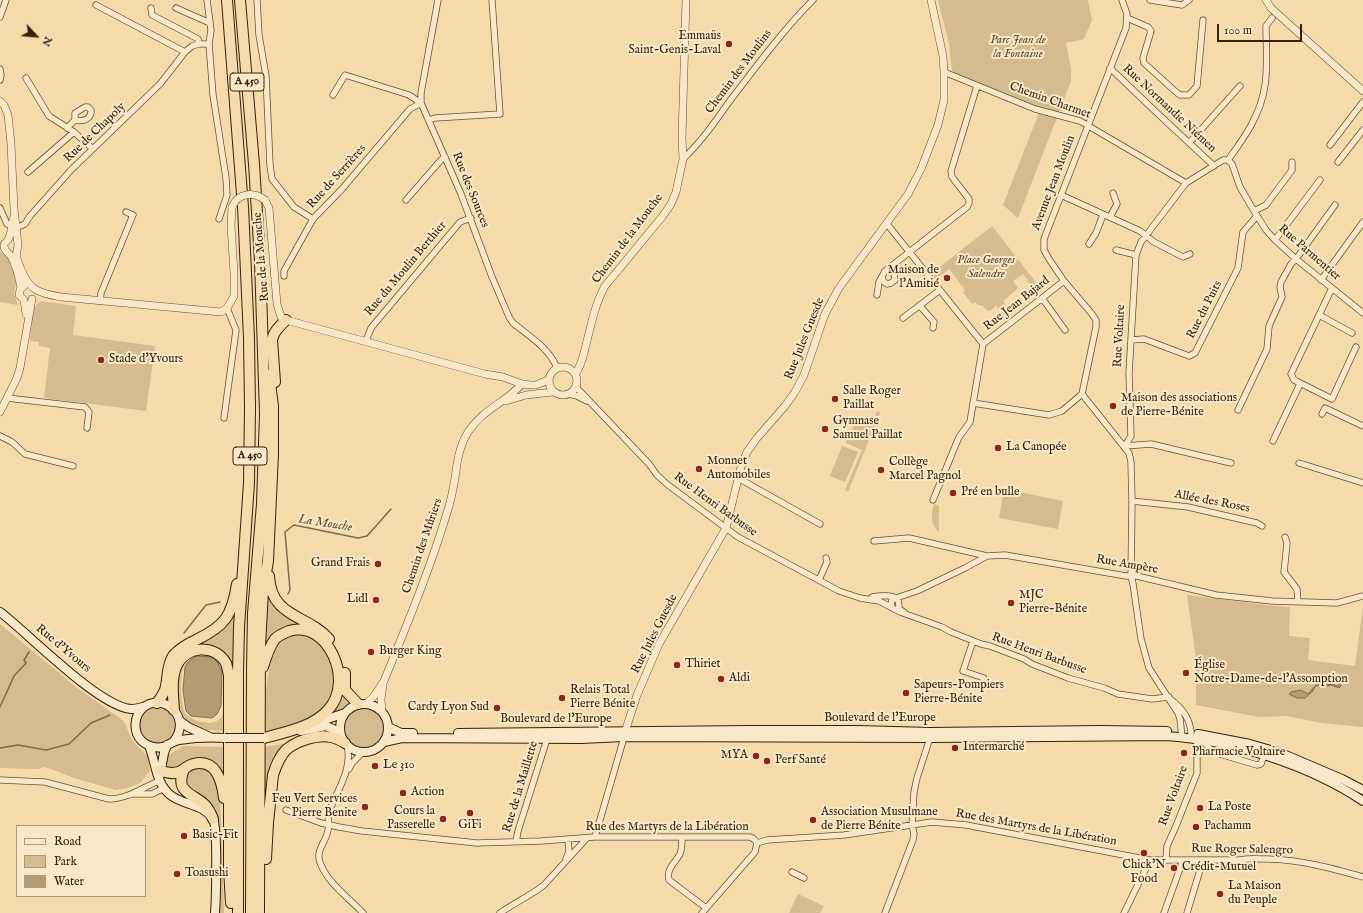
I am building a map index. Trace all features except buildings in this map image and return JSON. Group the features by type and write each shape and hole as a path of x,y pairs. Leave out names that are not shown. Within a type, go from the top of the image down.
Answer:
{"highway":[{"name":"A 450","path":"227,0 243,207 249,338 250,408 249,482 239,627 238,913"},
{"name":"A 450","path":"240,0 254,164 263,345 264,414 262,504 253,613 251,913"},
{"path":"273,406 276,392 272,340 273,334 286,320"},
{"path":"261,913 260,646 263,591 268,561 272,500 273,406 268,353 263,345"},
{"path":"157,703 166,688 168,668 173,656 182,648 215,630 230,614 236,593 240,565 245,553"},
{"path":"268,561 270,588 273,596 286,611 317,628 334,644 342,658 346,690 362,704"},
{"path":"261,676 267,653 276,638 282,633 292,630 300,630 321,638 334,656 338,668 339,680 334,701 324,714 311,722 264,738"},
{"path":"174,710 174,675 180,660 191,651 197,649 211,651 217,654 225,663 229,675 229,869"},
{"path":"261,913 269,807 273,775 277,763 286,750 309,740 325,736 336,738 346,744"},
{"path":"158,768 170,774 176,773 193,764 204,764 214,769 221,778 225,803 231,913"},
{"path":"184,769 182,783 184,789 187,794 204,804 210,810 213,819"}],"main road":[{"name":"Rue d'Yvours","path":"0,612 80,680 112,702"},
{"path":"112,702 131,709 157,703 169,705 178,715 180,721 179,731 164,753 158,768"},
{"path":"112,702 135,722"},
{"path":"362,704 375,706 382,712 388,721 386,738 384,742 372,751 363,752 353,750 346,744 340,732 341,720 350,708 362,704"},
{"path":"143,707 136,717 135,722 137,735 140,740 149,746 162,747 171,743 213,738 264,738 326,726 340,732"},
{"path":"290,734 345,713"},
{"path":"180,721 188,728 213,738"},
{"name":"Boulevard de l'Europe","path":"388,727 406,733 624,735 1182,735 1264,755 1317,775 1363,801"},
{"name":"Boulevard de l'Europe","path":"384,742 402,738 548,739 624,735"},
{"name":"Boulevard de l'Europe","path":"1196,738 1250,744 1281,753 1342,779 1363,790"},
{"path":"149,746 158,768 162,784 174,798 205,809 213,819 215,829 216,886 214,913"}],"street":[{"path":"0,17 6,0"},
{"path":"206,0 212,30 209,44 227,195 218,219"},
{"path":"257,0 259,35 266,76 272,179 294,208 313,219"},
{"path":"421,103 421,93 438,0"},
{"path":"429,120 435,118 500,114 492,0"},
{"name":"Chemin de la Mouche","path":"572,371 580,368 600,294 662,217 671,204 676,192 683,159 682,138 686,0"},
{"name":"Chemin des Moulins","path":"683,159 695,147 774,43 795,18 813,0"},
{"name":"Rue Jules Guesde","path":"595,837 624,735 639,689 659,644 726,528 741,467 747,452 795,392 801,381 819,330 831,302 839,288 887,224 912,187 934,139 944,100 944,72 943,56 931,0"},
{"name":"Avenue Jean Moulin","path":"1082,394 1096,327 1096,320 1064,281 1049,259 1044,250 1044,239 1126,28 1128,14 1122,0"},
{"path":"1150,0 1182,5 1188,0"},
{"path":"1266,0 1271,8 1363,91"},
{"path":"96,5 185,52"},
{"path":"151,8 152,15 198,39 199,44"},
{"path":"176,8 210,23"},
{"path":"1127,18 1148,27 1151,31 1143,58 1144,63 1180,95 1189,95 1197,86 1203,20"},
{"name":"Rue Voltaire","path":"1166,860 1167,846 1197,773 1196,738 1186,714 1159,686 1149,668 1140,639 1131,576 1131,462 1129,453 1125,446 1131,436 1129,373 1136,255 1141,242 1186,183 1223,160 1228,160 1246,136 1258,112 1265,85 1266,26 1272,18"},
{"name":"Rue de Chapoly","path":"15,226 25,224 30,216 71,170 127,118 160,84 185,52 192,46 209,44"},
{"name":"Rue Normandie Niémen","path":"1110,68 1214,166"},
{"path":"0,70 0,80"},
{"name":"Chemin Charmet","path":"944,72 1035,110 1078,121 1186,183"},
{"path":"334,95 345,75 409,95 421,103"},
{"path":"26,78 49,116 74,132 93,149"},
{"path":"877,295 879,282 885,271 967,207 969,203 969,199 952,177 951,171 977,86"},
{"path":"1189,143 1240,86"},
{"path":"0,101 4,105 8,115 15,226 18,243 18,247 8,250"},
{"path":"1330,145 1363,102"},
{"name":"Rue des Sources","path":"421,103 446,157 471,218 492,277 510,317 514,323 546,350 554,360 557,368"},
{"name":"Rue de Serrières","path":"284,276 284,271 313,219 342,189 410,109 421,103"},
{"path":"67,128 75,120"},
{"path":"1338,162 1363,130"},
{"path":"28,172 74,132"},
{"path":"406,200 441,160 446,157"},
{"name":"Rue Parmentier","path":"1228,160 1232,164 1240,187 1255,214 1275,240 1321,280 1363,312"},
{"path":"1255,214 1266,205 1292,170 1292,162"},
{"path":"1275,240 1320,180"},
{"path":"1110,217 1117,204 1113,193"},
{"name":"Rue de la Mouche","path":"227,308 234,296 235,288 231,226 232,207 234,202 245,195 255,194 265,200 270,208 277,304 281,317 286,320"},
{"path":"1061,195 1140,231 1154,242 1183,256 1190,254"},
{"path":"1238,410 1267,349 1269,326 1282,297 1280,287 1281,282 1291,264 1335,205"},
{"path":"0,208 7,224 15,226"},
{"path":"100,301 101,293 133,215 126,212"},
{"path":"1089,244 1096,234 1103,214"},
{"name":"Rue du Puits","path":"1131,340 1144,339 1190,356 1195,353 1238,268 1242,232 1255,214"},
{"name":"Rue du Moulin Berthier","path":"366,341 371,328 460,222 471,218"},
{"path":"1321,280 1363,222"},
{"path":"887,224 983,344 970,422 959,437 933,500"},
{"path":"15,226 5,241 4,246 17,259 24,277 35,293 26,326"},
{"path":"5,241 14,240 18,243"},
{"path":"0,412 17,378 20,368 26,326 24,300 19,295 21,288 8,250"},
{"path":"1116,250 1136,255"},
{"path":"882,277 883,281 887,284 894,280 894,274 889,268"},
{"name":"Rue Jean Bajard","path":"983,344 1064,281"},
{"path":"21,288 25,285 43,293 61,297 100,301 214,312 221,312 227,308 236,330 224,418"},
{"path":"1332,288 1291,374 1294,380 1300,384 1332,399 1356,347"},
{"path":"903,318 940,290"},
{"path":"24,300 28,301 33,298 61,297"},
{"path":"1042,298 1065,330"},
{"path":"920,306 934,322 933,328"},
{"path":"1319,315 1352,333"},
{"path":"286,320 484,374 503,377 533,394"},
{"path":"561,367 572,371 577,382 576,387 569,394 562,396 552,392 548,384 551,373 557,368 561,367"},
{"path":"521,386 536,385 548,380"},
{"path":"1273,441 1300,384"},
{"name":"Chemin des Mûriers","path":"382,712 381,699 384,681 438,543 453,491 456,464 460,448 475,422 488,411 511,396 521,386"},
{"name":"Rue Henri Barbusse","path":"576,387 649,464 657,475 738,538 844,593 879,601 906,614 973,641 1020,657 1032,664 1068,678 1104,688 1118,694 1152,700 1169,697"},
{"name":"Chemin des Mûriers","path":"498,404 533,394 552,392"},
{"name":"Rue Henri Barbusse","path":"569,394 586,400 596,408"},
{"path":"973,403 1049,415 1062,411 1082,394 1125,446 1151,444 1231,463"},
{"path":"7,398 85,407 89,412 87,428"},
{"path":"1322,414 1324,408 1363,426"},
{"path":"0,436 12,442 25,454 73,466"},
{"path":"1299,463 1363,484"},
{"path":"738,478 820,524"},
{"name":"Allée des Roses","path":"1132,502 1188,507 1257,523 1262,526"},
{"path":"1285,537 1288,543 1284,572 1297,589 1298,602"},
{"path":"874,541 909,538 987,556"},
{"name":"Rue Ampère","path":"896,598 965,568 987,556 1005,555 1131,576 1216,594 1272,601 1337,603 1363,596"},
{"path":"819,580 827,562 826,558"},
{"name":"Rue Henri Barbusse","path":"866,599 876,597 896,598"},
{"path":"892,608 892,600 896,598 900,609 906,614"},
{"path":"973,641 963,671 984,678"},
{"name":"Chemin des Mûriers","path":"362,704 374,696 384,681"},
{"name":"Rue Voltaire","path":"1169,697 1172,706 1178,713 1182,735"},
{"path":"1178,713 1186,714"},
{"path":"886,913 913,840 914,834 912,825 916,785 931,735"},
{"name":"Rue de la Maillette","path":"516,842 548,739"},
{"path":"344,778 349,756 346,744"},
{"path":"363,752 352,763 344,778 329,812 327,820 328,830 318,852 320,864 324,872 363,913"},
{"path":"0,780 49,782 101,798 109,799 119,798 162,784"},
{"path":"131,794 152,794 162,784"},
{"name":"Rue des Martyrs de la Libération","path":"286,810 328,825 362,831 477,843 568,840 595,837 750,837 757,842 844,835 932,822 966,825 1150,860 1166,860"},
{"path":"682,837 681,852 669,870 669,880 706,908"},
{"path":"500,913 536,891 549,880 587,838"},
{"path":"565,862 569,851 568,840"},
{"path":"702,913 755,852 757,842"},
{"name":"Rue Roger Salengro","path":"1166,860 1240,860 1248,858 1290,860 1327,867 1363,877"},
{"path":"1126,912 1150,860"},
{"path":"1164,913 1184,860"},
{"path":"1187,913 1203,860"},
{"path":"792,872 804,878"}],"green space":[{"name":"Parc Jean de la Fontaine","path":"938,0 1088,1 1092,20 1084,39 1066,43 1071,68 1071,81 1018,218 1003,205 1040,110 955,75 952,71 949,44"},
{"name":"Place Georges Salendre","path":"992,226 1042,290 1038,294 1023,274 1013,281 1018,288 1003,301 1013,313 1006,318 996,306 990,311 986,310 983,306 978,305 975,302 972,304 963,292 965,290 949,269 936,279 932,273"},
{"path":"0,251 9,260 15,275 16,283 14,294 18,305 0,302"},
{"name":"Stade d'Yvours","path":"41,301 76,306 73,335 155,346 146,411 44,398 50,348 39,346 39,342 30,341 33,308"},
{"path":"877,411 880,413 848,492 845,490 862,450 846,443 857,418 872,424"},
{"path":"842,446 858,452 845,482 830,476"},
{"path":"1004,489 1063,501 1058,529 999,518"},
{"path":"934,504 939,506 939,532 934,526 932,520"},
{"path":"268,592 304,625 264,650"},
{"path":"1187,595 1290,607 1289,636 1310,638 1308,660 1355,666 1363,607 1363,727 1322,723 1287,716 1259,717 1196,705 1196,659"},
{"path":"234,612 233,673 229,660 188,648"},
{"path":"0,624 76,687 124,721 132,740 148,757 150,771 140,783 116,790 74,778 44,767 38,769 0,768"},
{"path":"299,635 310,639 319,645 327,654 334,676 330,698 320,712 306,720 264,731 264,712 268,675 272,657 274,655 272,654 276,646 282,640 290,636"},
{"path":"199,655 186,663 183,668 181,692 184,710 189,717 209,723 219,720 224,711 224,731 208,730 194,725 186,720 177,703 179,670 188,657"},
{"path":"342,688 350,701 349,703 338,713 328,714"},
{"path":"157,706 170,712 176,725 170,738 157,744 144,738 138,725 144,712"},
{"path":"360,707 368,707 376,710 382,716 385,728 382,740 376,746 368,749 360,749 352,746 346,740 343,732 343,724 346,716 352,710"},
{"path":"288,743 285,748 264,815 264,747"},
{"path":"183,746 225,747 226,780 217,767 163,769 167,756"},
{"path":"197,767 212,772 220,794 224,913 219,913 220,862 218,821 214,812 188,787 186,781 189,773"},
{"path":"798,894 824,906 820,913 789,913"}],"water":[{"path":"197,656 212,657 222,671 221,706 217,714 212,718 191,716 186,711 183,690 185,667 188,662"},
{"path":"1332,684 1337,686 1340,684 1341,686 1339,688 1331,685 1315,686"},
{"path":"1315,686 1313,691 1305,698 1297,698 1289,694 1291,692 1301,690 1308,694"}],"waterway":[{"name":"La Mouche","path":"288,594 290,590 285,532 294,525 358,538 367,536 391,509"},
{"name":"La Mouche","path":"184,633 206,605 220,602"},
{"path":"0,707 14,676 26,663 24,660 29,652"},
{"name":"La Mouche","path":"0,748 18,745 46,750 69,744 91,723 110,715"}],"place":[{"name":"Emmaüs Saint-Genis-Laval","path":"729,44"},
{"name":"Maison de l'Amitié","path":"947,278"},
{"name":"Stade d'Yvours","path":"101,360"},
{"name":"Salle Roger Paillat","path":"835,399"},
{"name":"Maison des associations de Pierre-Bénite","path":"1113,406"},
{"name":"Gymnase Samuel Paillat","path":"825,429"},
{"name":"La Canopée","path":"998,448"},
{"name":"Monnet Automobiles","path":"699,469"},
{"name":"Collège Marcel Pagnol","path":"881,470"},
{"name":"Pré en bulle","path":"953,493"},
{"name":"Grand Frais","path":"378,564"},
{"name":"Lidl","path":"376,600"},
{"name":"MJC Pierre-Bénite","path":"1011,603"},
{"name":"Burger King","path":"371,652"},
{"name":"Thiriet","path":"677,665"},
{"name":"Église Notre-Dame-de-l'Assomption","path":"1186,673"},
{"name":"Aldi","path":"721,679"},
{"name":"Sapeurs-Pompiers Pierre-Bénite","path":"906,693"},
{"name":"Relais Total Pierre Bénite","path":"562,698"},
{"name":"Cardy Lyon Sud","path":"497,708"},
{"name":"Intermarché","path":"955,748"},
{"name":"Pharmacie Voltaire","path":"1184,753"},
{"name":"MYA","path":"756,756"},
{"name":"Perf Santé","path":"767,761"},
{"name":"Le 310","path":"375,766"},
{"name":"Action","path":"403,793"},
{"name":"Feu Vert Services Pierre Benite","path":"365,807"},
{"name":"La Poste","path":"1200,808"},
{"name":"GiFi","path":"470,813"},
{"name":"Cours la Passerelle","path":"443,819"},
{"name":"Association Musulmane de Pierre Bénite","path":"813,820"},
{"name":"Pachamm","path":"1196,827"},
{"name":"Basic-Fit","path":"184,836"},
{"name":"Chick'N Food","path":"1144,853"},
{"name":"Crédit-Mutuel","path":"1174,868"},
{"name":"Toasushi","path":"177,874"},
{"name":"La Maison du Peuple","path":"1220,894"}]}
